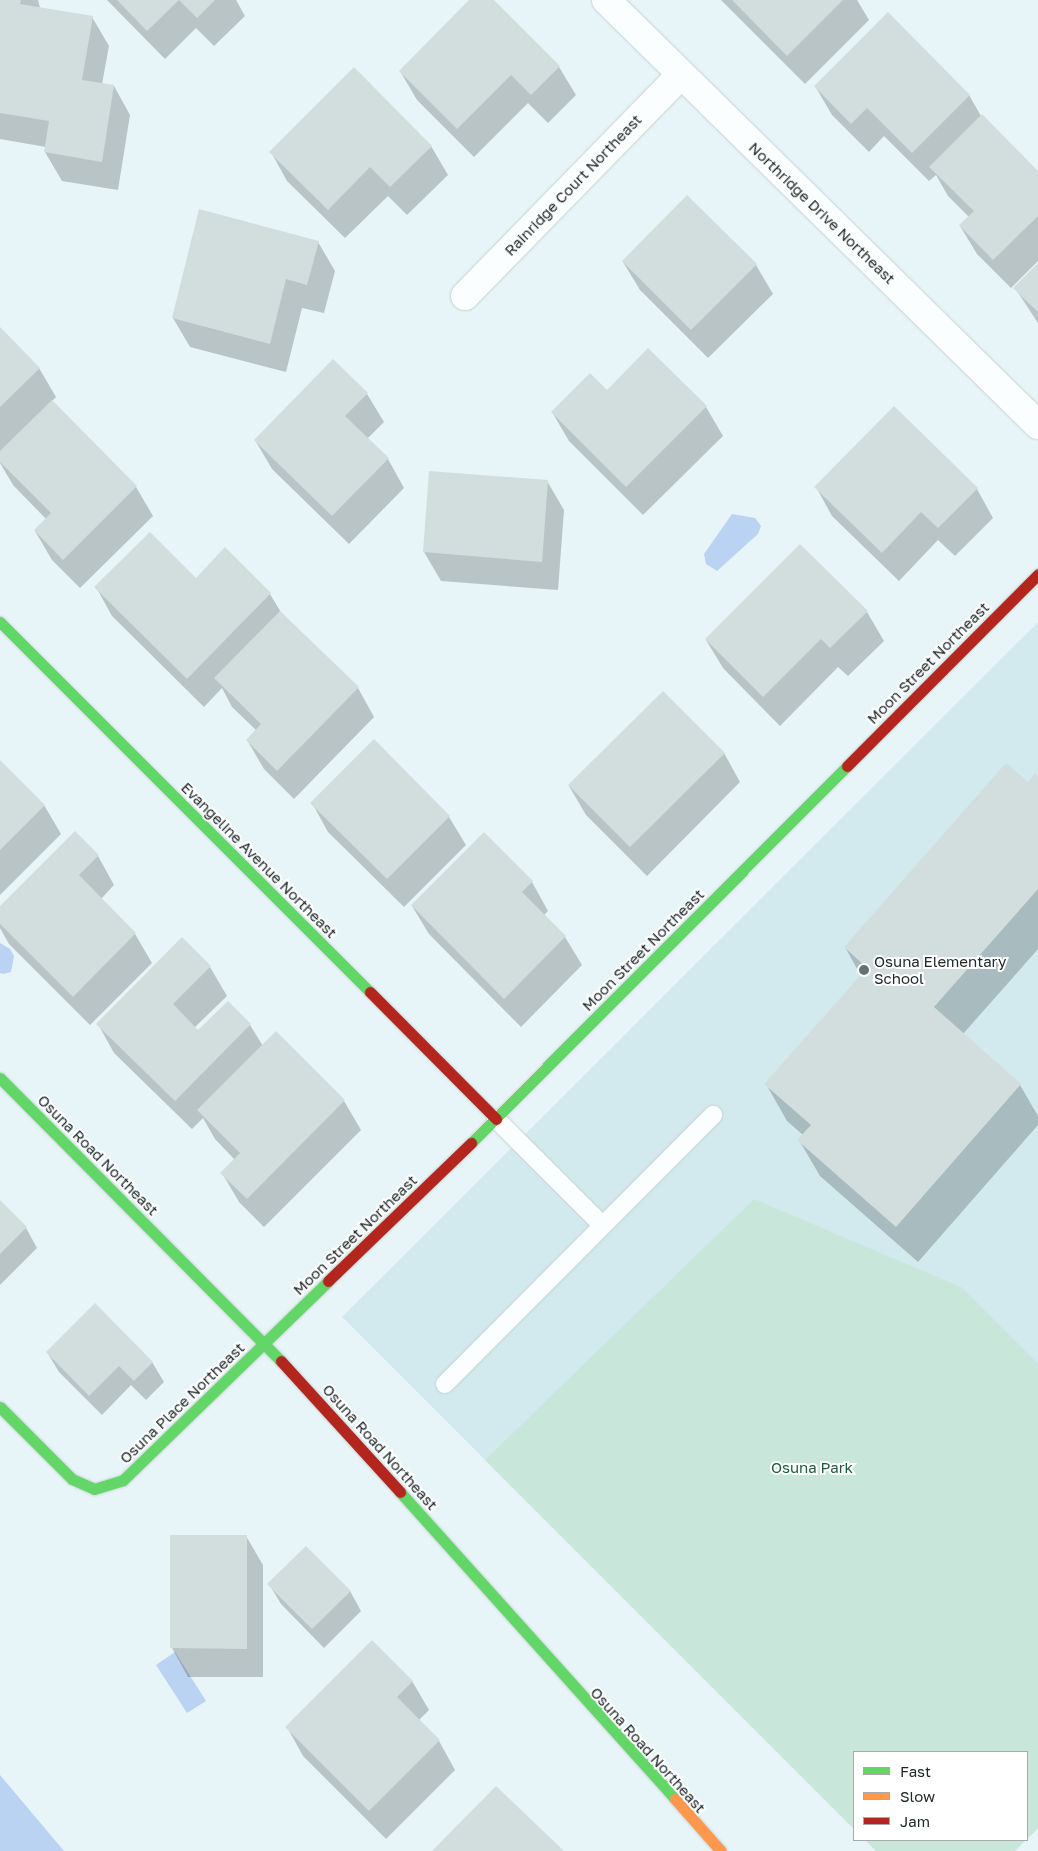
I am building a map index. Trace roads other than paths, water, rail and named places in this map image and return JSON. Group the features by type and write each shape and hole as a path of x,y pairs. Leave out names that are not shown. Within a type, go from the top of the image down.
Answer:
{"street":[{"name":"Northridge Drive Northeast","path":"606,0 1038,425"},
{"name":"Rainridge Court Northeast","path":"465,296 681,75"},
{"name":"Moon Street Northeast","path":"265,1344 496,1119 1038,574"},
{"name":"Evangeline Avenue Northeast","path":"0,622 496,1119"},
{"name":"Osuna Road Northeast","path":"0,1078 265,1344 721,1851"},
{"name":"Osuna Place Northeast","path":"0,1407 72,1479 94,1489 123,1480 146,1461 265,1344"}],"lane":[{"path":"445,1384 602,1224 713,1115"},
{"path":"496,1119 602,1224"}],"water":[{"path":"732,514 755,518 761,526 758,534 717,571 706,564 704,554"},
{"path":"0,943 10,949 14,956 11,972 3,974 0,973"},
{"path":"175,1652 206,1701 187,1713 156,1665"},
{"path":"0,1775 64,1851 0,1851"}],"place":[{"name":"Osuna Elementary School","path":"864,970"}],"park label":[{"name":"Osuna Park","path":"812,1468"}]}
